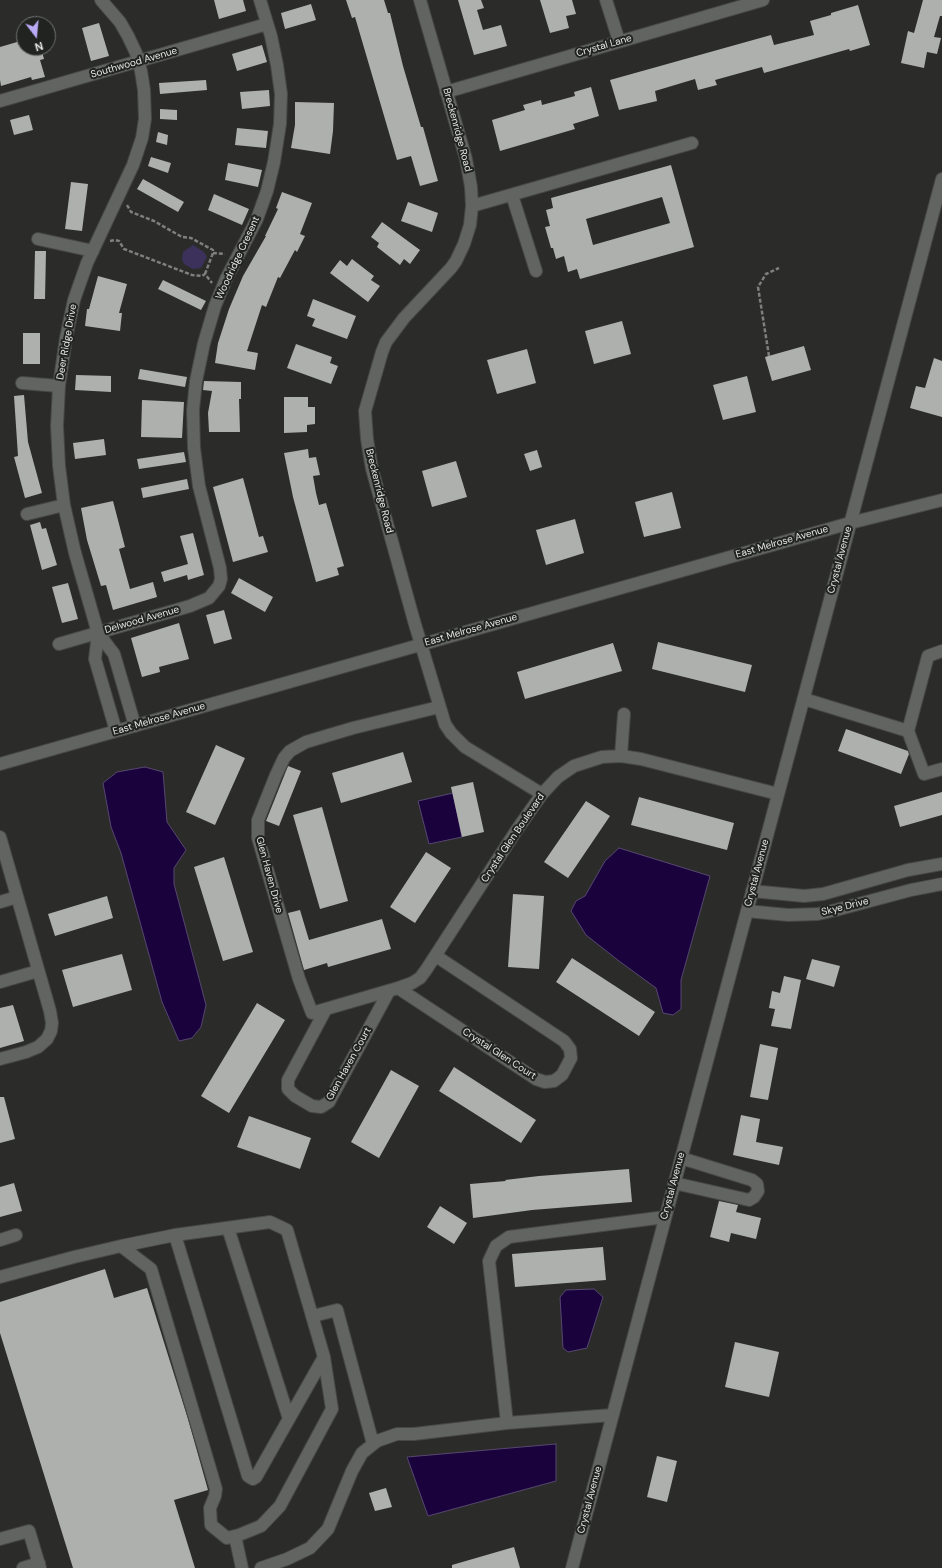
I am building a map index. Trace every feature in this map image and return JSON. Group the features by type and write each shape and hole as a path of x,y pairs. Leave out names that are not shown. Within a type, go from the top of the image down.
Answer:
{"street":[{"name":"Deer Ridge Drive","path":"101,0 124,29 136,53 144,90 145,119 142,138 133,165 94,248 74,300 66,338 59,386 57,426 59,466 64,504 75,552 98,633 114,654 135,726"},
{"name":"Woodridge Cresent","path":"219,586 221,579 220,568 199,486 194,448 196,381 204,343 220,293 257,219 267,191 274,162 280,124 280,94 277,65 260,0"},
{"name":"Breckenridge Road","path":"420,0 466,159 471,187 472,206 470,225 464,244 451,268 404,318 386,342 375,370 365,412 367,439 372,469 439,708 445,724 457,740 465,747 542,794"},
{"path":"606,0 619,41"},
{"name":"Crystal Lane","path":"446,92 763,0"},
{"name":"Southwood Avenue","path":"0,102 267,24"},
{"path":"472,206 692,143"},
{"name":"Crystal Avenue","path":"572,1568 942,179"},
{"path":"512,195 536,271"},
{"path":"38,239 94,248"},
{"path":"22,383 59,386"},
{"name":"East Melrose Avenue","path":"0,764 850,522 942,500"},
{"path":"27,514 64,504"},
{"name":"Delwood Avenue","path":"59,644 190,606 209,598 219,586"},
{"name":"Deer Ridge Drive","path":"98,633 95,659 116,731"},
{"path":"942,651 928,656 908,731 924,774 942,769"},
{"path":"804,699 908,731"},
{"name":"Glen Haven Drive","path":"312,1013 299,979 258,838 258,820 276,775 284,758 290,751 306,742 439,708"},
{"path":"621,756 624,714"},
{"name":"Crystal Glen Boulevard","path":"312,1013 394,990 420,978 436,956 516,831 542,794 558,777 574,766 602,757 621,756 648,761 778,794"},
{"path":"0,837 50,1011 52,1023 51,1031 47,1039 38,1047 0,1059"},
{"name":"Skye Drive","path":"752,891 804,896 823,894 901,872 942,864"},
{"path":"897,894 901,872"},
{"name":"Skye Drive","path":"747,911 788,915 818,914 942,884"},
{"path":"0,902 17,897"},
{"name":"Crystal Glen Court","path":"394,990 536,1079 545,1082 554,1081 562,1075 572,1058 570,1049 564,1042 436,956"},
{"path":"0,982 38,970"},
{"name":"Glen Haven Court","path":"326,1009 288,1080 288,1089 295,1096 312,1106 321,1107 329,1102 394,990"},
{"path":"674,1183 749,1200 754,1198 758,1191 757,1184 752,1180 681,1158"},
{"path":"507,1423 489,1261 496,1246 509,1237 665,1217"},
{"path":"0,1277 74,1257 121,1246 176,1235 270,1222 287,1230 324,1357 332,1409 280,1506 260,1526 227,1538 211,1525 210,1508 216,1489 151,1269 121,1246"},
{"path":"228,1228 289,1419"},
{"path":"0,1240 16,1235"},
{"path":"176,1235 248,1476 253,1479 256,1477 324,1357"},
{"path":"313,1316 338,1310 373,1444"},
{"path":"260,1568 287,1559 310,1548 328,1529 352,1471 362,1453 376,1441 397,1434 414,1434 507,1423 612,1416"},
{"path":"0,1539 29,1531 40,1566 23,1568"},
{"path":"235,1536 242,1568"}],"path":[{"path":"119,192 131,212 154,221 182,237 191,238 213,250 213,253 222,255 240,253"},
{"path":"94,248 115,240 119,241 124,249 192,276 202,276 205,274 213,253"},
{"path":"769,356 758,287 766,274 779,268"},
{"path":"205,274 220,293"}],"shaded area":[{"path":"193,245 204,252 207,257 201,268 193,269 184,264 182,259 183,252"},
{"path":"145,767 163,772 167,822 186,850 174,868 174,884 206,1005 201,1027 192,1038 179,1041 162,1002 121,853 111,827 103,783 117,772"},
{"path":"453,793 462,837 429,844 418,801"},
{"path":"619,848 710,876 681,980 681,1009 673,1015 663,1013 656,988 586,935 571,911 576,901 585,896 605,861"},
{"path":"594,1289 603,1297 587,1348 568,1352 563,1348 560,1297 566,1290"},
{"path":"556,1444 556,1481 428,1516 407,1457"}],"building":[{"path":"214,0 243,0 246,11 219,19"},
{"path":"346,0 384,0 388,13 390,13 403,66 421,127 423,127 438,181 420,186 411,156 397,160 355,17 352,18"},
{"path":"458,0 481,0 484,8 477,10 483,30 501,25 507,46 474,55"},
{"path":"540,0 572,0 576,14 566,16 569,28 550,33"},
{"path":"923,0 942,0 942,16 940,16 934,37 941,38 937,54 927,52 924,68 901,63 908,31 914,33"},
{"path":"311,4 316,20 285,29 281,13"},
{"path":"858,5 870,45 850,51 849,49 764,73 762,67 715,80 717,85 698,90 695,79 655,91 657,101 619,110 610,80 771,35 774,45 814,35 810,21"},
{"path":"99,23 109,56 91,61 82,28"},
{"path":"16,42 16,56 43,56 44,59 40,60 45,77 32,80 31,77 1,86 0,47"},
{"path":"262,45 267,62 237,71 232,54"},
{"path":"206,80 207,90 160,94 159,83"},
{"path":"591,87 599,116 573,124 575,129 500,151 492,120 525,110 523,105 541,100 542,105 575,96 574,92"},
{"path":"269,90 270,106 242,109 240,92"},
{"path":"295,102 334,103 330,154 291,148 295,125"},
{"path":"160,109 177,110 177,120 160,119"},
{"path":"29,115 33,130 14,135 10,120"},
{"path":"237,128 268,131 266,148 235,145"},
{"path":"158,132 168,135 167,145 156,142"},
{"path":"151,157 171,163 168,173 148,166"},
{"path":"228,163 262,170 258,187 225,180"},
{"path":"671,165 694,247 580,279 577,269 568,272 564,256 556,259 553,248 551,248 545,227 550,226 546,210 553,208 551,198","holes":["662,197 670,223 593,245 586,219"]},
{"path":"143,179 184,202 178,212 137,189"},
{"path":"71,182 88,184 82,231 65,229"},
{"path":"282,192 312,203 300,234 305,236 297,252 295,250 280,278 278,277 266,307 262,305 247,351 258,353 255,370 215,363 218,343 229,309 243,276 266,236 278,209 276,208"},
{"path":"214,194 249,209 242,225 208,210"},
{"path":"408,202 438,213 432,232 401,221"},
{"path":"382,222 420,250 410,264 404,259 400,265 377,247 379,243 371,237"},
{"path":"35,251 46,251 45,299 34,299"},
{"path":"352,259 374,276 371,280 380,286 368,302 330,273 340,260 347,266"},
{"path":"98,276 127,284 119,313 122,313 120,331 85,326 87,309 89,309"},
{"path":"163,280 206,301 201,310 158,289"},
{"path":"313,299 356,316 347,339 312,326 315,319 307,316"},
{"path":"622,321 631,354 594,364 585,331"},
{"path":"23,333 40,333 40,364 23,364"},
{"path":"296,344 332,357 330,363 338,366 331,384 287,368"},
{"path":"804,346 811,370 772,381 765,357"},
{"path":"527,349 536,383 497,394 487,360"},
{"path":"934,358 942,361 942,417 910,408 916,386 925,388"},
{"path":"140,369 187,377 185,387 138,379"},
{"path":"76,375 111,376 111,392 75,390"},
{"path":"747,376 756,412 723,420 713,385"},
{"path":"204,381 241,382 241,399 239,399 240,432 209,432 208,413 212,391 203,390"},
{"path":"24,395 28,442 42,493 25,498 14,457 18,456 14,396"},
{"path":"284,397 308,397 308,407 315,407 315,424 307,425 307,432 284,433"},
{"path":"142,400 184,402 182,438 141,437"},
{"path":"104,439 106,455 75,459 73,443"},
{"path":"308,449 309,458 316,457 320,475 313,476 319,505 326,503 344,566 337,568 339,575 316,582 293,497 284,453"},
{"path":"537,450 542,467 530,471 524,454"},
{"path":"184,452 186,462 139,469 137,459"},
{"path":"456,461 467,497 432,507 422,471"},
{"path":"243,478 259,537 263,536 268,552 233,562 213,487"},
{"path":"187,479 189,489 143,498 141,488"},
{"path":"672,492 681,528 644,537 635,502"},
{"path":"113,501 125,547 119,549 130,589 153,582 157,597 113,610 106,585 101,586 87,540 81,508"},
{"path":"575,519 584,553 546,565 536,530"},
{"path":"40,522 42,529 46,528 57,565 42,570 30,525"},
{"path":"193,533 204,575 188,580 187,575 164,582 161,572 188,564 180,536"},
{"path":"239,578 273,597 265,612 231,593"},
{"path":"68,583 78,619 62,623 52,587"},
{"path":"224,610 232,639 214,644 206,615"},
{"path":"179,623 189,659 159,667 160,672 142,677 131,638"},
{"path":"658,642 752,665 745,692 652,669"},
{"path":"613,643 622,671 525,699 517,672"},
{"path":"846,729 908,751 909,754 901,774 838,751"},
{"path":"216,745 245,758 215,825 186,812"},
{"path":"403,752 412,782 341,803 332,773"},
{"path":"288,766 301,771 279,826 266,821"},
{"path":"473,782 484,832 462,837 451,787"},
{"path":"942,792 942,815 900,827 894,806"},
{"path":"639,797 734,823 727,850 631,825"},
{"path":"586,801 610,816 568,878 544,862"},
{"path":"322,807 348,901 320,909 293,815"},
{"path":"426,852 451,868 415,923 390,907"},
{"path":"224,857 253,952 223,961 194,867"},
{"path":"513,894 544,896 539,969 508,967"},
{"path":"107,896 113,918 55,936 48,914"},
{"path":"300,910 309,940 382,919 391,949 328,967 327,963 304,970 288,913"},
{"path":"122,954 132,990 73,1007 62,970"},
{"path":"572,958 655,1012 639,1036 556,982"},
{"path":"812,959 840,966 834,987 806,979"},
{"path":"784,976 801,980 791,1029 771,1026 775,1009 769,1008 772,991 780,993"},
{"path":"257,1003 285,1020 229,1113 201,1096"},
{"path":"13,1005 24,1041 0,1048 0,1008"},
{"path":"760,1044 778,1048 768,1100 750,1097"},
{"path":"454,1067 536,1120 521,1143 439,1091"},
{"path":"391,1070 419,1086 379,1158 351,1142"},
{"path":"0,1097 4,1097 15,1139 0,1143"},
{"path":"741,1115 760,1119 756,1142 783,1147 779,1165 733,1155"},
{"path":"249,1116 311,1138 300,1169 237,1147"},
{"path":"629,1169 632,1202 532,1210 473,1218 470,1184 539,1176"},
{"path":"14,1183 22,1211 0,1217 0,1187"},
{"path":"719,1201 738,1205 736,1212 761,1218 756,1239 731,1233 729,1242 710,1237"},
{"path":"440,1206 467,1223 454,1244 427,1227"},
{"path":"603,1247 606,1280 515,1287 512,1254"},
{"path":"105,1269 114,1298 147,1288 188,1419 208,1490 174,1500 195,1568 73,1568 0,1333 0,1302"},
{"path":"735,1342 779,1352 769,1397 725,1387"},
{"path":"657,1456 677,1461 667,1502 647,1497"},
{"path":"386,1488 392,1507 375,1511 369,1493"},
{"path":"514,1547 520,1568 452,1568 452,1565"}]}
